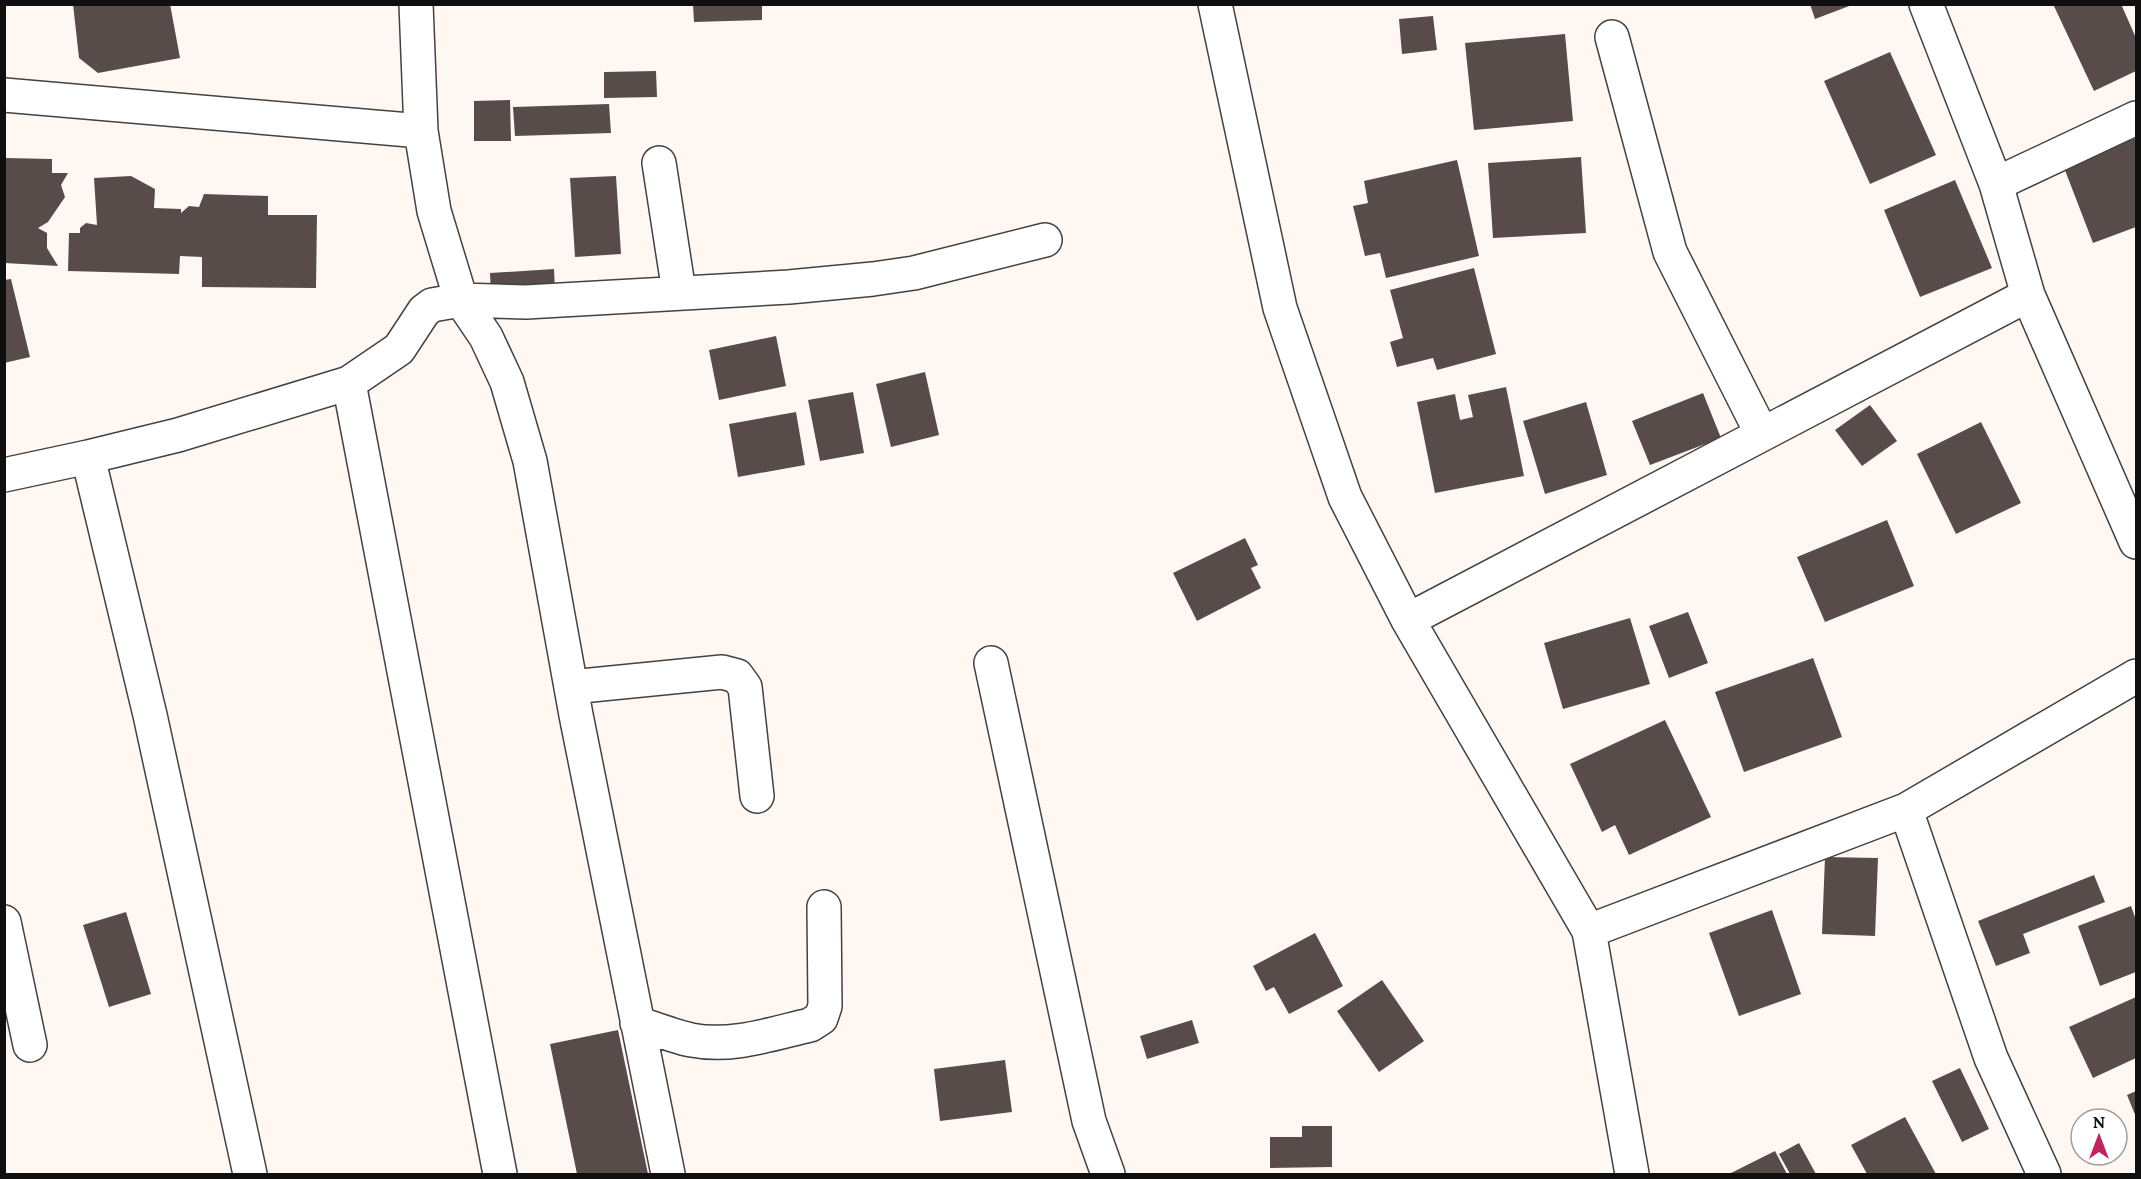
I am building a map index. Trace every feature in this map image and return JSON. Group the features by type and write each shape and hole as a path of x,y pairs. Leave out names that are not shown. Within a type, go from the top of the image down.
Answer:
{"street":[{"path":"416,4 421,131 434,211 461,300 486,337 507,382 530,461 571,687 668,1174"},
{"path":"1215,4 1280,308 1345,497 1408,620 1589,931 1632,1174"},
{"path":"1926,4 1996,184 2028,295 2136,542"},
{"path":"1612,37 1670,252 1762,434"},
{"path":"4,96 421,131"},
{"path":"1996,184 2136,118"},
{"path":"659,163 679,292"},
{"path":"4,475 87,458 178,435 349,383 399,349 424,311 432,306 461,300 526,302 789,287 873,279 914,273 1045,240"},
{"path":"1408,620 2028,295"},
{"path":"349,383 496,1174"},
{"path":"87,458 150,715 250,1174"},
{"path":"991,663 1089,1121 1108,1174"},
{"path":"571,687 722,672 737,676 745,687 757,796"},
{"path":"1589,931 1906,810 2136,676"},
{"path":"1906,810 1991,1058 2044,1174"},
{"path":"637,1023 690,1040 714,1042 734,1042 810,1025 821,1018 825,1006 824,907"},
{"path":"4,922 30,1045"}],"building":[{"path":"73,4 170,4 180,58 98,73 79,58"},
{"path":"693,4 762,4 762,20 694,22"},
{"path":"1810,4 1852,4 1852,5 1815,19"},
{"path":"2053,4 2121,4 2136,38 2136,71 2094,91"},
{"path":"1433,16 1437,50 1402,54 1399,19"},
{"path":"1565,34 1573,121 1474,130 1465,43"},
{"path":"1890,52 1936,155 1870,184 1824,81"},
{"path":"656,71 657,97 604,98 604,72"},
{"path":"510,100 511,141 474,141 474,101"},
{"path":"609,104 611,133 515,136 513,107"},
{"path":"2136,138 2136,227 2093,243 2063,165"},
{"path":"1581,157 1586,233 1493,238 1488,163"},
{"path":"5,158 52,159 52,173 68,173 61,185 65,197 48,222 38,228 47,233 47,248 58,266 4,263"},
{"path":"1457,160 1479,256 1386,278 1380,253 1365,256 1353,206 1368,203 1364,181"},
{"path":"131,176 155,189 154,208 181,209 181,213 189,206 199,207 204,194 268,196 268,215 317,215 316,288 202,287 202,257 180,256 179,274 68,271 69,233 80,233 80,228 86,223 97,225 94,178"},
{"path":"616,176 621,254 575,257 570,178"},
{"path":"1955,180 1992,268 1920,297 1884,210"},
{"path":"1474,268 1496,354 1437,370 1433,358 1397,367 1390,342 1403,338 1390,290"},
{"path":"554,269 555,291 491,295 490,273"},
{"path":"11,279 30,357 4,363 4,280"},
{"path":"776,336 786,386 719,400 709,350"},
{"path":"925,372 939,435 891,447 876,384"},
{"path":"1506,387 1524,476 1435,493 1417,402 1455,394 1460,420 1473,417 1468,395"},
{"path":"853,392 864,453 820,461 808,400"},
{"path":"1703,393 1721,438 1650,465 1632,421"},
{"path":"1586,402 1607,475 1545,494 1523,421"},
{"path":"1870,405 1897,441 1862,466 1835,430"},
{"path":"796,412 805,465 738,477 729,424"},
{"path":"1981,422 2021,503 1956,534 1917,454"},
{"path":"1887,520 1914,586 1825,622 1797,557"},
{"path":"1245,538 1258,565 1251,568 1261,588 1197,621 1173,573"},
{"path":"1688,612 1708,663 1669,678 1649,626"},
{"path":"1630,618 1650,684 1563,709 1544,643"},
{"path":"1813,658 1842,737 1744,772 1715,692"},
{"path":"1665,720 1711,817 1629,855 1615,825 1602,832 1570,764"},
{"path":"1825,857 1878,858 1875,936 1822,934"},
{"path":"2094,875 2105,902 2023,934 2030,953 1996,966 1978,921"},
{"path":"2131,906 2136,920 2136,972 2100,986 2078,926"},
{"path":"1772,910 1801,994 1739,1016 1709,933"},
{"path":"126,912 151,994 109,1007 83,925"},
{"path":"1315,933 1343,986 1289,1014 1274,987 1266,991 1253,966"},
{"path":"1382,980 1424,1041 1379,1072 1337,1011"},
{"path":"2136,997 2136,1058 2093,1078 2069,1027"},
{"path":"1192,1020 1199,1043 1147,1059 1140,1036"},
{"path":"618,1030 648,1174 577,1174 550,1044"},
{"path":"1005,1060 1012,1112 940,1121 934,1069"},
{"path":"1960,1068 1989,1129 1962,1142 1932,1081"},
{"path":"2136,1091 2136,1117 2127,1095"},
{"path":"1905,1117 1936,1174 1867,1174 1851,1145"},
{"path":"1302,1126 1332,1126 1332,1167 1270,1168 1270,1137 1302,1137"},
{"path":"1799,1143 1816,1174 1790,1174 1779,1154"},
{"path":"1775,1151 1787,1174 1729,1174"}]}
